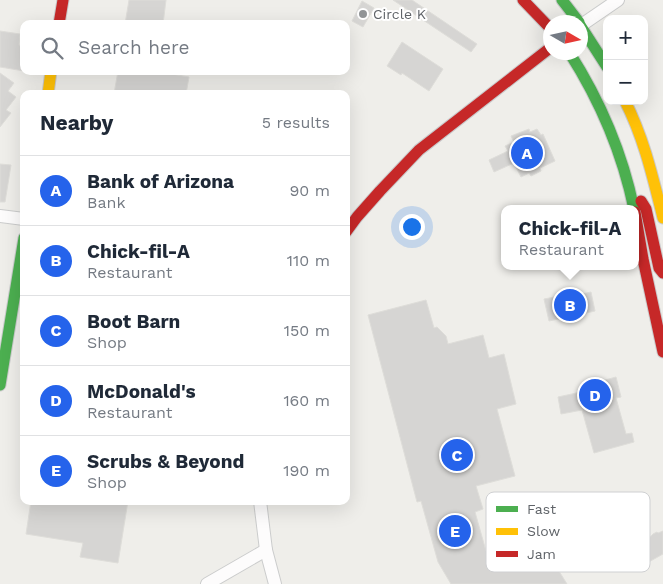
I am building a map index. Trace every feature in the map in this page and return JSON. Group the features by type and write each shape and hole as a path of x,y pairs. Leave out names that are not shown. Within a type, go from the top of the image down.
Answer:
{"main road":[{"path":"60,20 63,0"},
{"path":"523,0 543,21"},
{"path":"562,0 573,15"},
{"path":"588,37 603,61"},
{"path":"350,227 380,191 419,150 543,53"},
{"path":"574,60 607,118 630,184 634,205"},
{"path":"49,90 50,75"},
{"path":"627,105 649,163 663,218"},
{"path":"630,184 646,209 659,268 663,273"},
{"path":"639,232 663,352"},
{"path":"0,385 20,262"},
{"path":"649,284 660,288"}],"street":[{"path":"588,20 618,0"},
{"path":"0,216 20,218"},
{"path":"260,505 266,550 275,584"},
{"path":"207,584 266,550"}],"building":[{"path":"129,0 166,0 164,20 126,20"},
{"name":"Circle K","path":"393,0 412,0 477,44 471,52"},
{"name":"Circle K","path":"362,1 374,8 363,27 352,21"},
{"path":"0,31 20,34 20,70 0,67"},
{"name":"Circle K","path":"402,42 443,69 429,91 402,73 401,75 387,66"},
{"path":"0,73 14,83 8,91 16,97 6,110 11,113 0,127"},
{"path":"117,75 177,75 189,77 187,90 115,90"},
{"path":"529,129 530,132 537,129 541,135 543,134 555,161 540,168 541,171 531,176 529,173 521,177 514,163 494,172 489,160 508,151 505,146 514,142 511,136"},
{"path":"0,164 11,165 5,202 0,202"},
{"path":"591,292 595,311 549,321 544,299"},
{"path":"426,300 434,328 437,327 446,336 448,344 483,335 489,358 504,354 516,404 497,409 515,476 476,486 483,509 475,512 486,551 486,572 560,572 567,584 451,584 438,562 421,501 417,502 368,315"},
{"path":"616,377 621,397 616,398 626,434 632,433 634,442 594,453 582,410 561,414 558,397 581,392 580,388"},
{"path":"30,505 127,505 118,563 80,557 83,543 26,534"},
{"path":"663,531 663,554 650,561 650,537"}],"traffic: fast":[{"path":"562,0 574,15"},
{"path":"588,37 603,61"},
{"path":"574,60 591,89 617,147 633,205"},
{"path":"0,385 20,262"}],"traffic: slow":[{"path":"49,90 50,75"},
{"path":"627,105 643,144 663,218"}],"traffic: jam":[{"path":"60,20 63,0"},
{"path":"523,0 543,21"},
{"path":"350,227 380,191 419,150 543,53"},
{"path":"641,201 646,209 659,268 663,273"},
{"path":"639,236 663,352"}],"place":[{"name":"Circle K","path":"363,14"},
{"name":"Bank of Arizona","path":"527,153"},
{"name":"Chick-fil-A","path":"570,305"},
{"name":"McDonald's","path":"595,395"},
{"name":"Boot Barn","path":"457,455"},
{"name":"Scrubs & Beyond","path":"455,531"}]}
